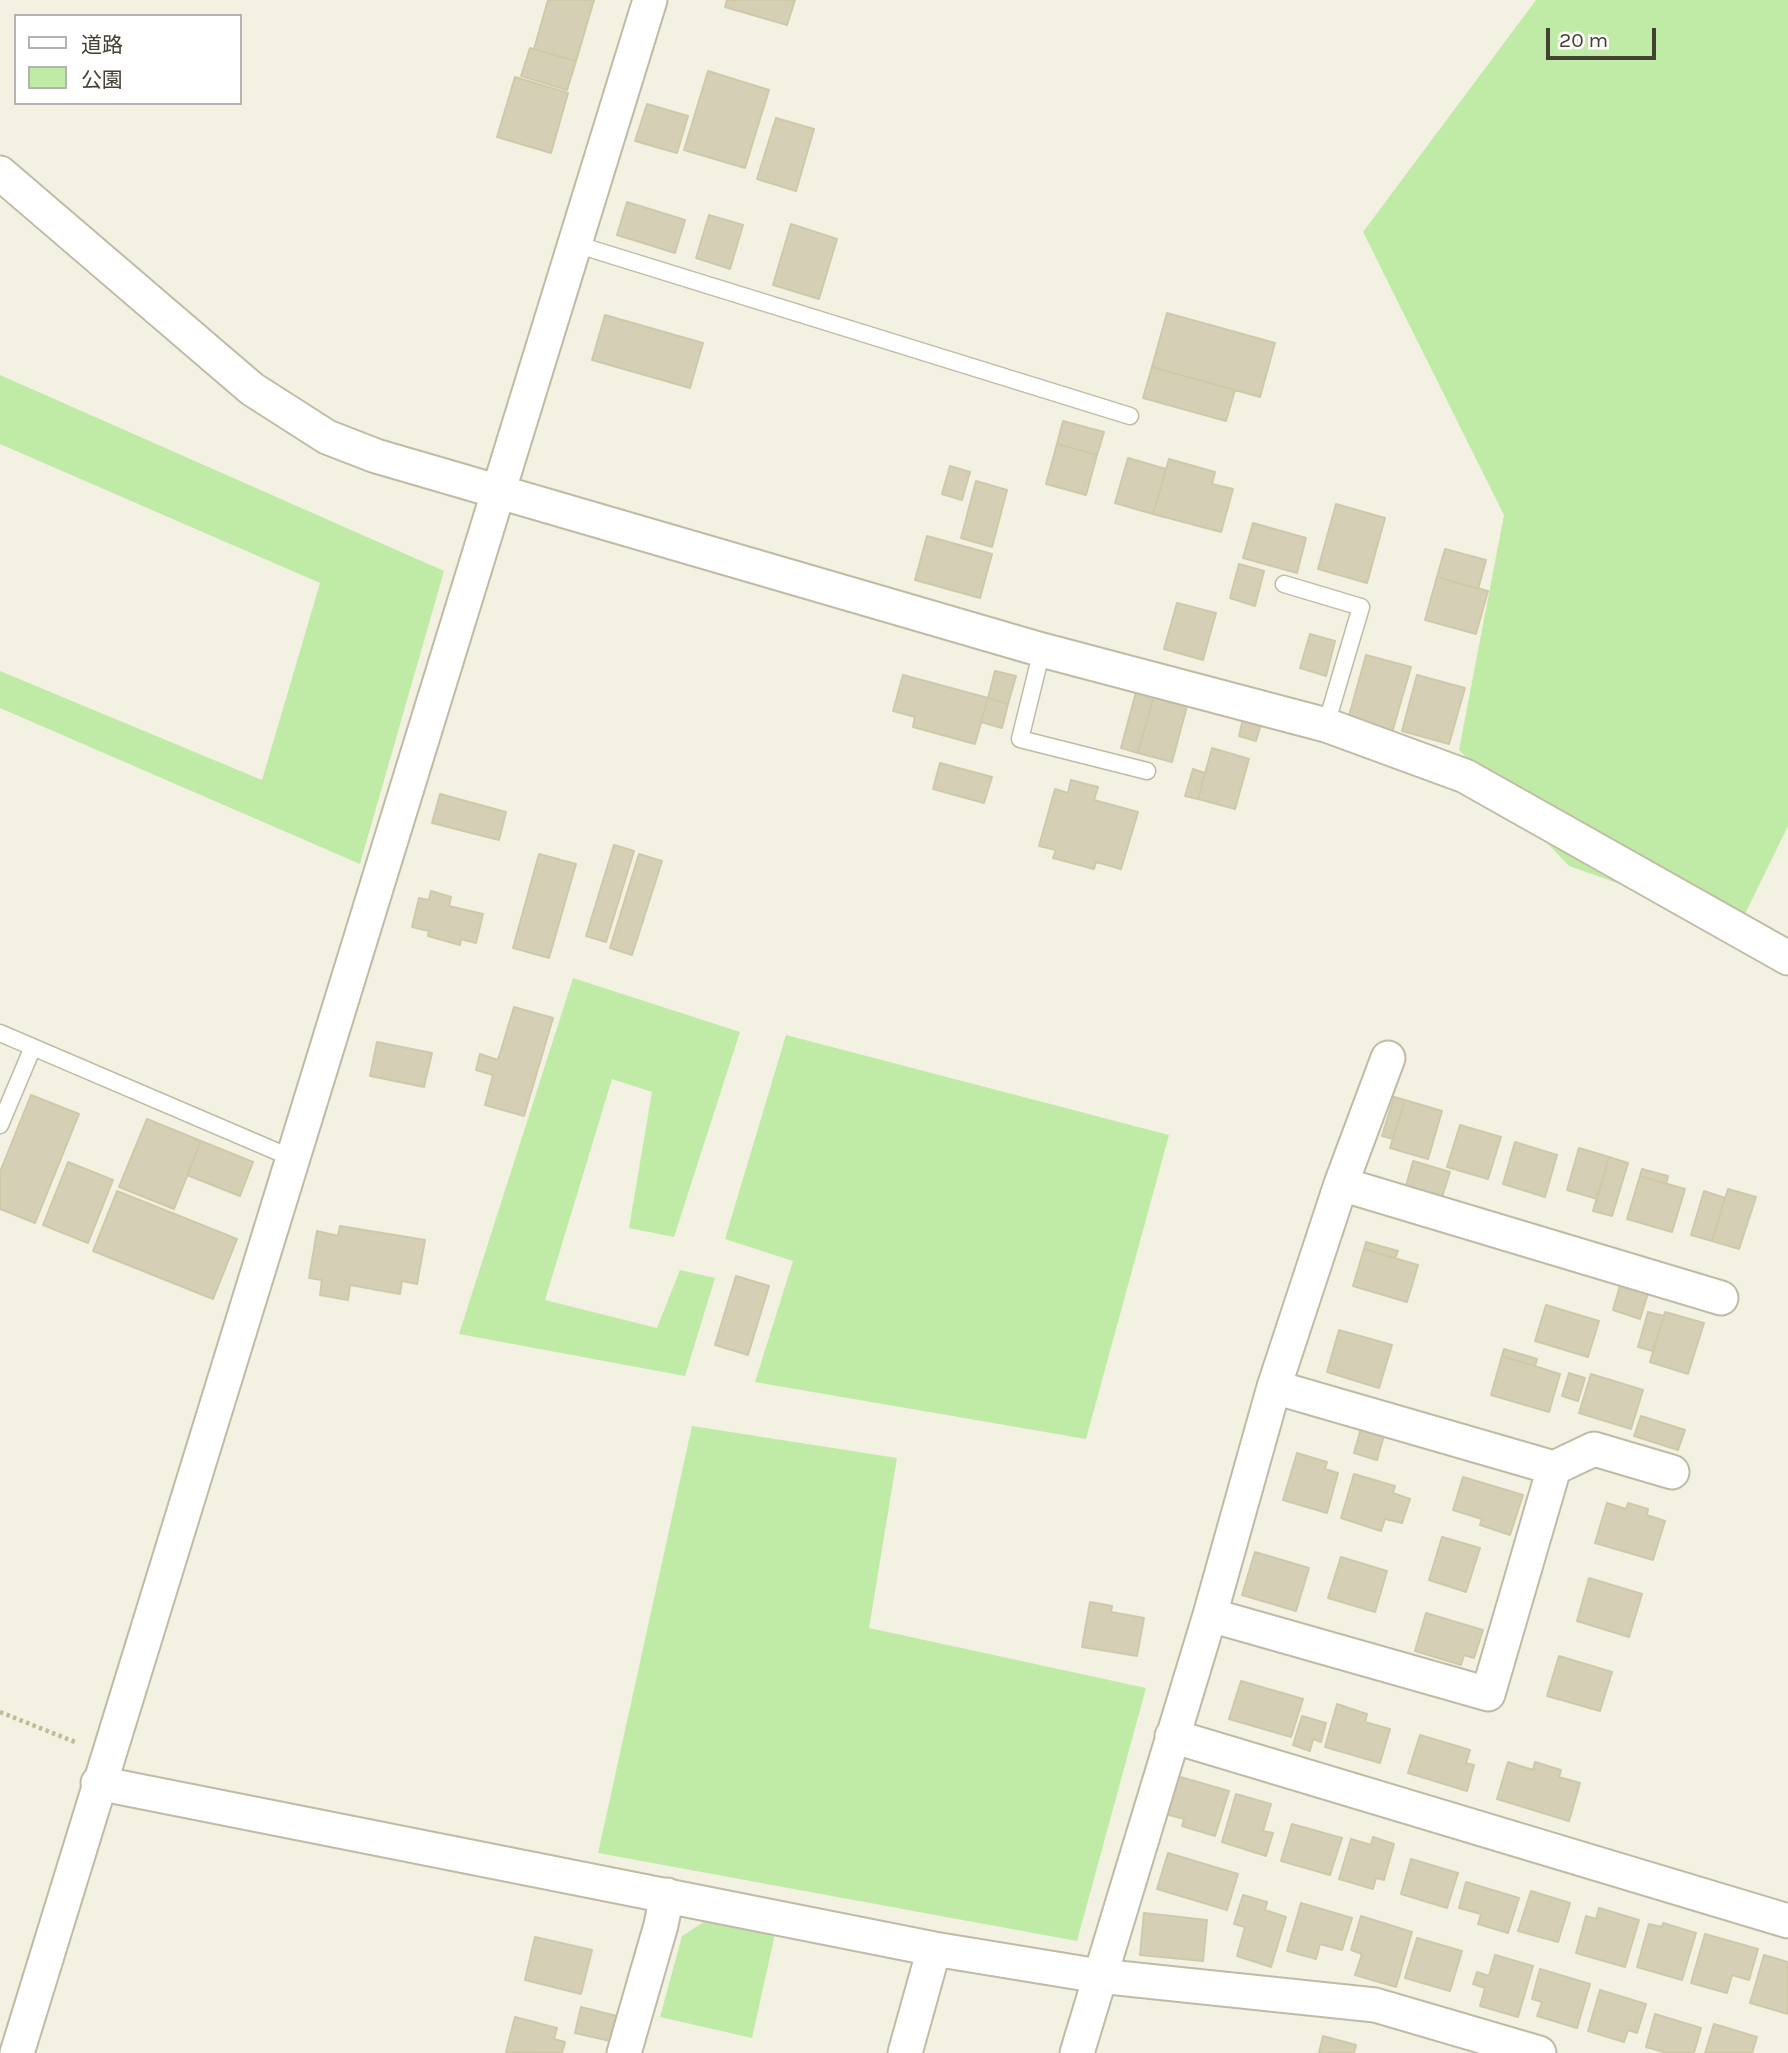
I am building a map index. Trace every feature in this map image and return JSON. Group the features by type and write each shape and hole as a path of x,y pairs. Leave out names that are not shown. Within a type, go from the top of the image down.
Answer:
{"street":[{"path":"17,2053 98,1783 499,490 572,243 650,0"},
{"path":"0,173 252,389 327,437 376,456 1042,650 1326,725 1465,776 1788,958"},
{"path":"1076,2053 1210,1615 1274,1387 1341,1184 1388,1058"},
{"path":"1341,1184 1721,1298"},
{"path":"1274,1387 1554,1468 1594,1449 1672,1472"},
{"path":"1210,1615 1488,1694 1554,1468"},
{"path":"1172,1736 1788,1921"},
{"path":"98,1783 934,1949 1099,1976 1375,2005 1539,2053"},
{"path":"624,2053 667,1895"},
{"path":"905,2053 934,1949"}],"lane":[{"path":"572,243 1130,416"},
{"path":"1284,584 1361,607 1326,725"},
{"path":"1042,650 1020,739 1147,771"},
{"path":"0,1032 292,1158"},
{"path":"0,1125 33,1047"}],"path":[{"path":"0,1712 73,1742 82,1741"}],"green space":[{"path":"1536,0 1788,0 1788,826 1739,926 1569,866 1459,750 1504,515 1363,232"},
{"path":"0,375 444,571 360,864 0,708 0,671 262,780 320,583 0,444"},
{"path":"573,978 740,1032 674,1237 629,1228 652,1092 612,1079 545,1300 657,1328 680,1270 715,1278 685,1376 459,1334"},
{"path":"786,1035 1169,1135 1086,1439 755,1382 793,1261 725,1239"},
{"path":"692,1426 897,1458 869,1628 1146,1688 1077,1941 598,1853"},
{"path":"707,1920 775,1934 752,2038 660,2017 682,1936"}],"building":[{"path":"548,0 594,0 576,61 534,49"},
{"path":"727,0 795,0 787,25 725,7"},
{"path":"530,48 576,61 567,90 521,76"},
{"path":"708,71 769,90 745,168 684,150"},
{"path":"515,77 568,93 551,153 497,137"},
{"path":"647,104 688,116 677,153 635,141"},
{"path":"776,118 814,129 796,191 757,179"},
{"path":"627,202 685,220 675,253 617,235"},
{"path":"709,215 743,225 730,269 696,258"},
{"path":"791,224 837,239 819,299 773,285"},
{"path":"1167,313 1275,343 1260,397 1152,367"},
{"path":"605,315 703,343 690,388 592,360"},
{"path":"1152,367 1235,390 1226,421 1143,398"},
{"path":"1063,421 1104,432 1097,455 1057,444"},
{"path":"1057,444 1097,455 1086,495 1046,484"},
{"path":"1128,458 1166,469 1153,514 1115,503"},
{"path":"1169,459 1215,472 1212,484 1233,489 1221,532 1153,514"},
{"path":"950,466 970,472 962,500 942,494"},
{"path":"976,481 1007,490 992,547 961,538"},
{"path":"1336,504 1385,518 1367,583 1318,569"},
{"path":"1253,523 1306,538 1297,573 1243,558"},
{"path":"927,536 992,554 980,598 915,580"},
{"path":"1445,549 1486,560 1478,589 1437,577"},
{"path":"1239,564 1264,571 1255,606 1230,598"},
{"path":"1437,577 1488,591 1476,634 1425,620"},
{"path":"1177,603 1216,613 1203,660 1164,649"},
{"path":"1310,634 1335,641 1326,676 1300,668"},
{"path":"1366,655 1411,667 1391,736 1347,723"},
{"path":"995,671 1016,676 1008,704 988,698"},
{"path":"903,675 988,698 975,744 913,727 915,717 893,711"},
{"path":"1417,675 1465,688 1449,744 1402,731"},
{"path":"1136,692 1154,696 1138,753 1121,748"},
{"path":"1154,696 1187,706 1172,762 1138,753"},
{"path":"988,698 1008,704 1002,728 981,722"},
{"path":"1243,719 1261,724 1256,741 1239,736"},
{"path":"1212,748 1249,759 1235,809 1198,799"},
{"path":"940,763 992,777 984,803 933,789"},
{"path":"1193,769 1205,773 1198,799 1185,796"},
{"path":"1071,780 1098,787 1094,800 1138,812 1121,869 1096,862 1094,869 1053,858 1056,850 1039,846 1055,789 1068,793"},
{"path":"440,794 506,812 499,840 432,823"},
{"path":"614,845 634,851 606,942 586,936"},
{"path":"539,854 576,864 549,958 513,948"},
{"path":"639,854 662,861 632,955 610,948"},
{"path":"431,891 451,897 449,906 483,914 476,943 461,939 460,945 428,936 429,931 412,927 419,898 429,900"},
{"path":"514,1007 553,1018 524,1116 485,1105 493,1075 476,1070 480,1054 498,1060"},
{"path":"377,1042 432,1053 424,1087 370,1076"},
{"path":"31,1095 79,1114 35,1223 0,1209 0,1172"},
{"path":"1394,1097 1405,1100 1393,1139 1382,1136"},
{"path":"1405,1100 1442,1111 1428,1159 1390,1148"},
{"path":"147,1119 201,1141 174,1209 119,1187"},
{"path":"1460,1125 1501,1137 1488,1179 1447,1167"},
{"path":"201,1141 253,1162 240,1196 187,1175"},
{"path":"1515,1142 1557,1155 1545,1197 1503,1184"},
{"path":"1579,1148 1609,1157 1597,1199 1567,1190"},
{"path":"1609,1157 1628,1163 1612,1216 1593,1211"},
{"path":"1413,1161 1450,1172 1442,1197 1406,1186"},
{"path":"68,1162 113,1180 88,1243 43,1225"},
{"path":"1642,1169 1668,1176 1666,1184 1640,1176"},
{"path":"1640,1176 1685,1189 1672,1232 1627,1219"},
{"path":"1728,1189 1756,1197 1739,1249 1712,1241"},
{"path":"117,1191 237,1239 213,1299 93,1251"},
{"path":"1704,1191 1725,1198 1712,1241 1691,1235"},
{"path":"340,1226 425,1240 417,1284 402,1281 400,1294 350,1285 348,1300 320,1295 322,1280 309,1278 317,1231 338,1236"},
{"path":"1366,1242 1398,1251 1395,1258 1364,1249"},
{"path":"1364,1249 1418,1265 1407,1302 1353,1286"},
{"path":"736,1276 769,1286 748,1355 715,1345"},
{"path":"1621,1282 1649,1290 1640,1319 1613,1310"},
{"path":"1546,1305 1599,1321 1588,1357 1535,1341"},
{"path":"1648,1312 1664,1316 1653,1351 1638,1347"},
{"path":"1665,1312 1704,1323 1688,1374 1650,1362"},
{"path":"1339,1330 1392,1345 1379,1388 1327,1372"},
{"path":"1504,1349 1537,1359 1535,1366 1502,1356"},
{"path":"1502,1356 1560,1374 1549,1412 1491,1395"},
{"path":"1569,1373 1585,1378 1578,1401 1562,1396"},
{"path":"1591,1374 1643,1390 1631,1429 1579,1413"},
{"path":"1641,1416 1685,1430 1678,1450 1634,1436"},
{"path":"1362,1425 1385,1432 1377,1460 1354,1453"},
{"path":"1297,1453 1327,1462 1325,1469 1338,1473 1327,1513 1283,1500"},
{"path":"1354,1474 1395,1486 1393,1493 1410,1499 1402,1523 1385,1519 1381,1531 1341,1518"},
{"path":"1463,1477 1523,1495 1510,1535 1480,1525 1482,1519 1453,1510"},
{"path":"1607,1503 1626,1509 1628,1503 1648,1509 1647,1515 1665,1521 1653,1560 1595,1543"},
{"path":"1442,1537 1480,1548 1466,1592 1429,1580"},
{"path":"1255,1552 1309,1568 1296,1611 1242,1595"},
{"path":"1341,1557 1387,1571 1375,1612 1328,1598"},
{"path":"1589,1578 1642,1594 1629,1637 1577,1621"},
{"path":"1090,1602 1112,1606 1111,1612 1144,1618 1137,1656 1082,1647"},
{"path":"1426,1613 1483,1630 1474,1658 1464,1655 1461,1665 1415,1651"},
{"path":"1559,1656 1612,1672 1600,1711 1547,1696"},
{"path":"1241,1681 1303,1699 1291,1737 1229,1719"},
{"path":"1337,1704 1367,1714 1365,1722 1390,1729 1380,1763 1325,1747"},
{"path":"1302,1716 1326,1723 1321,1742 1313,1739 1310,1751 1293,1745"},
{"path":"1420,1735 1470,1750 1466,1763 1474,1765 1467,1791 1408,1773"},
{"path":"1508,1762 1533,1770 1535,1762 1561,1770 1559,1777 1580,1783 1569,1821 1497,1799"},
{"path":"1177,1776 1229,1791 1215,1836 1182,1826 1184,1819 1166,1814"},
{"path":"1236,1794 1271,1804 1263,1831 1273,1833 1266,1856 1222,1842"},
{"path":"1292,1824 1342,1838 1330,1875 1281,1861"},
{"path":"1373,1837 1394,1844 1384,1880 1376,1878 1373,1889 1339,1879 1351,1839 1371,1845"},
{"path":"1168,1853 1238,1874 1227,1910 1157,1889"},
{"path":"1411,1859 1458,1873 1447,1908 1401,1894"},
{"path":"1466,1882 1519,1898 1508,1933 1478,1924 1481,1914 1459,1908"},
{"path":"1531,1891 1570,1903 1558,1942 1518,1931"},
{"path":"1243,1895 1267,1902 1265,1910 1286,1917 1271,1967 1237,1956 1245,1927 1234,1924"},
{"path":"1301,1903 1352,1918 1342,1950 1320,1944 1316,1959 1287,1951"},
{"path":"1599,1908 1639,1920 1625,1967 1576,1953 1586,1916 1596,1919"},
{"path":"1144,1913 1207,1920 1203,1961 1140,1955"},
{"path":"1361,1916 1412,1932 1396,1987 1355,1975 1362,1954 1351,1950"},
{"path":"1663,1923 1696,1933 1682,1980 1637,1967 1649,1924 1662,1927"},
{"path":"1705,1934 1758,1949 1749,1980 1732,1975 1727,1993 1691,1983"},
{"path":"535,1937 592,1950 581,1994 525,1980"},
{"path":"1417,1938 1462,1951 1450,1991 1405,1978"},
{"path":"1495,1955 1533,1966 1518,2017 1480,2006 1485,1988 1473,1984 1477,1972 1489,1976"},
{"path":"1764,1955 1788,1962 1788,2014 1750,2003"},
{"path":"1540,1969 1590,1984 1577,2028 1537,2016 1542,2002 1532,1999"},
{"path":"1600,1990 1646,2004 1637,2033 1628,2030 1624,2042 1588,2031"},
{"path":"581,2007 617,2016 610,2041 575,2033"},
{"path":"1655,2014 1701,2028 1694,2053 1667,2053 1646,2047"},
{"path":"515,2017 557,2028 554,2039 565,2042 562,2053 506,2052"},
{"path":"1714,2024 1757,2037 1752,2053 1705,2053"},
{"path":"1323,2036 1356,2045 1354,2053 1319,2053"}]}
